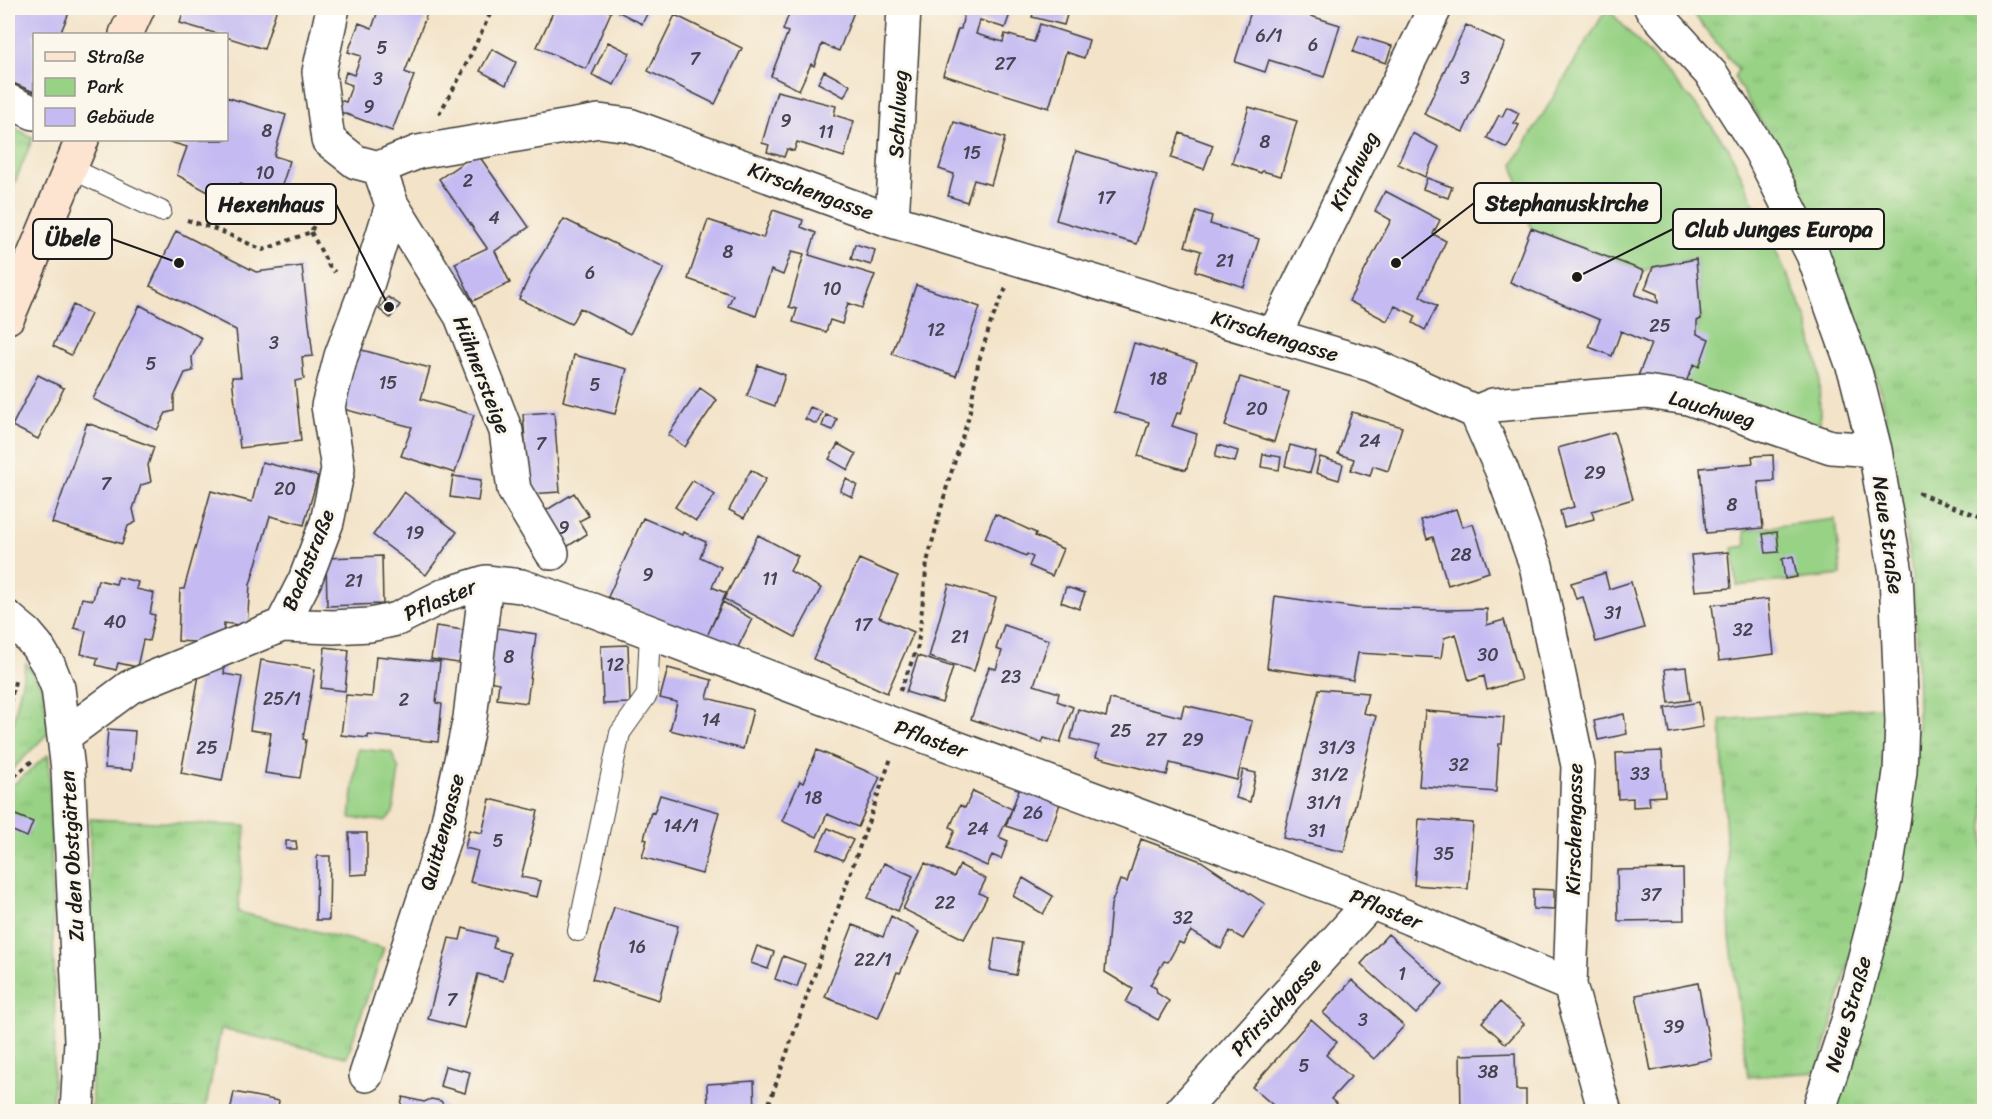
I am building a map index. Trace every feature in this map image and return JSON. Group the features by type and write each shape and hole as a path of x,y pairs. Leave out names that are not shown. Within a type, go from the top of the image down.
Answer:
{"street":[{"path":"126,33 138,8"},
{"path":"333,8 319,72 328,140 367,165 392,205"},
{"name":"Schulweg","path":"892,221 904,8"},
{"name":"Kirchweg","path":"1274,335 1435,8"},
{"name":"Neue Straße","path":"1651,8 1712,75 1760,150 1817,266 1856,375 1875,450 1896,573 1902,722 1900,772 1885,880 1849,1018 1818,1112"},
{"path":"8,101 33,114"},
{"name":"Kirschengasse","path":"367,165 418,152 599,121 629,125 892,221 1372,365 1476,412 1502,471 1536,565 1578,766 1570,985 1605,1112"},
{"path":"8,317 76,154"},
{"name":"Hühnersteige","path":"392,205 462,316 506,431 514,490 552,553"},
{"name":"Bachstraße","path":"64,736 130,687 282,625 305,580 327,522 338,469 328,406 341,356 365,292 392,205"},
{"name":"Lauchweg","path":"1476,412 1493,405 1646,392 1688,398 1831,447 1875,450"},
{"name":"Pflaster","path":"282,625 370,626 397,619 447,594 486,582 521,586 650,632 891,735 1371,902 1570,985"},
{"name":"Quittengasse","path":"366,1075 445,835 470,718 486,582"},
{"name":"Zu den Obstgärten","path":"8,618 26,633 49,666 58,688 68,770 81,1041 77,1112"},
{"name":"Pfirsichgasse","path":"1181,1112 1371,902"}],"lane":[{"path":"76,154 160,211"},
{"path":"578,931 620,734 647,695 650,632"}],"path":[{"path":"418,152 460,77 493,8"},
{"path":"160,211 218,230 263,250 312,232 327,195 367,165"},
{"path":"766,1112 891,735 918,646 927,562 969,416 978,364 991,322 1004,292"},
{"path":"1882,486 1899,486 1984,519"}],"green space":[{"path":"1607,8 1691,99 1729,149 1807,319 1819,371 1820,423 1814,428 1685,384 1697,334 1697,321 1701,319 1696,259 1653,267 1644,271 1531,228 1513,164"},
{"path":"1689,8 1984,8 1984,1111 1835,1111 1918,724 1917,646 1911,567 1882,397 1853,308 1785,162 1734,77 1738,70"},
{"path":"8,124 33,138 8,199"},
{"path":"1835,519 1841,575 1737,586 1733,548 1746,546 1745,530"},
{"path":"26,663 41,685 50,731 8,774 8,746"},
{"path":"1888,706 1885,770 1875,853 1849,963 1818,1072 1748,1077 1730,937 1721,720"},
{"path":"358,749 391,752 399,769 393,813 385,821 350,818"},
{"path":"49,754 55,1020 52,1111 8,1111 8,789"},
{"path":"90,819 246,826 238,912 384,948 347,1057 221,1029 205,1111 92,1111"}],"building":[{"path":"8,8 71,8 60,33 33,33 33,92 8,81"},
{"path":"184,8 277,8 264,49 228,38 228,33 215,33 180,23"},
{"path":"379,8 418,8 428,11 405,72 414,76 392,131 335,110 339,100 346,102 352,85 343,82 346,72 354,75 361,56 348,52 359,23 372,28"},
{"path":"555,8 602,8 611,12 586,69 537,47"},
{"path":"621,8 650,8 642,24 619,12"},
{"path":"791,8 855,9 839,51 822,44 814,66 811,64 799,90 771,76 788,32 783,30"},
{"path":"965,8 1001,8 1011,11 1005,28 980,20 976,34 1003,42 1005,34 1034,42 1040,24 1089,40 1084,58 1066,52 1049,108 943,75 958,29 961,29"},
{"path":"1035,8 1069,8 1064,25 1032,17"},
{"path":"1252,8 1285,8 1340,25 1324,77 1269,60 1265,72 1235,62"},
{"path":"675,15 742,48 715,104 648,71"},
{"path":"1466,25 1505,43 1463,132 1424,114"},
{"path":"1359,36 1392,46 1386,63 1353,52"},
{"path":"608,42 630,53 614,85 592,75"},
{"path":"492,49 516,62 506,85 480,71"},
{"path":"824,71 850,85 844,97 818,83"},
{"path":"777,91 836,106 834,115 854,121 844,157 797,142 794,151 787,149 784,157 767,152 769,145 762,143"},
{"path":"228,98 286,115 274,156 290,161 278,197 240,184 239,188 208,192 177,175 187,147 166,141 228,141"},
{"path":"1249,107 1297,121 1281,176 1262,171 1261,173 1232,163"},
{"path":"1507,107 1519,113 1514,123 1519,125 1507,148 1487,138 1499,115 1502,117"},
{"path":"954,122 1005,138 991,185 974,180 967,202 948,196 954,174 939,169"},
{"path":"1180,133 1213,145 1204,169 1171,158"},
{"path":"1412,133 1439,147 1425,177 1398,164"},
{"path":"1076,151 1157,175 1137,244 1056,220"},
{"path":"477,153 529,227 495,251 510,283 473,301 455,263 487,248 439,179"},
{"path":"1427,178 1452,187 1448,198 1423,189"},
{"path":"1385,191 1440,220 1433,234 1446,241 1420,296 1437,306 1425,330 1413,323 1416,316 1395,306 1387,321 1349,301 1391,220 1375,211"},
{"path":"773,210 803,220 801,227 816,233 809,255 875,275 862,308 848,303 842,324 830,320 826,332 793,322 797,309 789,307 804,254 792,251 783,275 771,270 756,316 728,306 733,295 688,279 708,220 763,238"},
{"path":"1197,211 1212,216 1210,224 1259,239 1244,287 1195,271 1201,251 1185,246"},
{"path":"564,219 664,268 630,334 580,308 571,324 519,299 533,269"},
{"path":"1531,228 1644,271 1635,295 1658,303 1657,294 1645,289 1653,267 1696,259 1701,319 1697,321 1697,334 1709,339 1699,367 1694,364 1685,384 1638,376 1651,344 1621,331 1612,356 1589,347 1600,320 1510,282"},
{"path":"176,231 256,272 302,266 313,356 302,357 304,379 295,381 301,441 240,448 232,377 241,377 236,330 150,286"},
{"path":"855,244 875,250 871,265 851,259"},
{"path":"916,285 980,307 956,376 892,354"},
{"path":"388,297 400,305 390,318 379,309"},
{"path":"73,305 91,314 71,355 53,346"},
{"path":"140,305 202,338 192,357 193,371 185,373 174,397 174,411 166,413 157,430 93,399"},
{"path":"1134,343 1197,362 1181,414 1177,413 1172,426 1197,434 1186,470 1138,456 1149,422 1114,412"},
{"path":"358,349 430,368 421,399 474,415 455,473 401,456 412,427 343,409"},
{"path":"574,355 627,369 615,414 563,401"},
{"path":"758,365 785,375 775,406 747,396"},
{"path":"38,375 64,388 38,439 12,426"},
{"path":"1240,377 1289,392 1274,442 1225,426"},
{"path":"700,388 717,400 685,447 668,435"},
{"path":"810,407 822,412 817,424 805,419"},
{"path":"554,412 560,492 529,494 523,414"},
{"path":"1352,412 1402,427 1388,471 1373,466 1370,476 1351,470 1354,459 1338,454"},
{"path":"826,415 837,419 833,430 822,426"},
{"path":"87,423 154,447 148,465 151,482 141,485 133,509 136,522 128,526 122,544 52,523"},
{"path":"1614,432 1633,499 1592,511 1594,519 1564,527 1560,511 1574,507 1558,448"},
{"path":"838,444 856,454 848,470 829,459"},
{"path":"1218,445 1238,451 1235,462 1215,457"},
{"path":"1290,445 1316,452 1310,473 1285,466"},
{"path":"1263,454 1281,457 1279,470 1261,467"},
{"path":"1773,455 1774,481 1758,482 1763,528 1706,533 1700,468 1753,463 1752,456"},
{"path":"1320,457 1343,464 1339,480 1316,473"},
{"path":"262,462 318,476 304,525 270,516 250,585 247,626 224,623 223,638 211,643 178,641 180,589 184,589 211,491 252,502"},
{"path":"751,470 766,479 744,518 729,510"},
{"path":"453,476 481,480 478,501 450,497"},
{"path":"846,479 857,485 852,497 840,491"},
{"path":"693,480 715,495 696,521 675,507"},
{"path":"404,492 457,532 426,575 373,535"},
{"path":"574,493 589,516 579,521 587,534 559,552 537,516"},
{"path":"1456,509 1462,527 1473,524 1489,572 1448,585 1433,537 1427,539 1421,520"},
{"path":"995,514 1036,533 1035,536 1063,549 1052,576 1029,566 1033,557 985,538"},
{"path":"643,518 682,535 683,532 706,542 700,557 721,567 712,587 726,593 708,634 723,602 752,619 736,651 608,597"},
{"path":"1777,532 1779,552 1766,553 1763,534"},
{"path":"758,535 798,556 790,571 821,588 795,637 724,599"},
{"path":"1728,552 1731,588 1695,591 1691,555"},
{"path":"382,556 383,604 327,606 326,558"},
{"path":"1793,556 1797,577 1785,579 1782,559"},
{"path":"859,559 898,576 879,617 914,632 887,693 813,659"},
{"path":"1605,573 1609,589 1631,582 1644,628 1596,642 1583,597 1576,599 1571,583"},
{"path":"118,577 138,582 136,589 154,593 150,614 155,615 149,641 143,640 137,667 118,663 116,670 96,665 98,658 81,654 86,631 74,628 82,598 93,600 98,580 116,584"},
{"path":"949,584 996,598 974,671 929,657"},
{"path":"1066,587 1085,593 1079,609 1061,602"},
{"path":"1275,596 1357,608 1487,609 1487,625 1504,620 1521,680 1487,690 1484,676 1469,681 1456,634 1444,638 1441,658 1358,653 1353,680 1267,668"},
{"path":"1768,599 1774,654 1719,661 1712,605"},
{"path":"1004,625 1049,640 1034,685 1059,693 1057,701 1073,707 1060,743 1044,738 1042,743 971,719 989,667 996,669 1002,651 996,649"},
{"path":"436,626 470,631 465,664 431,659"},
{"path":"491,627 536,634 527,703 497,699 499,683 483,680"},
{"path":"628,645 630,703 603,704 601,646"},
{"path":"325,647 349,650 345,691 321,688"},
{"path":"376,656 440,662 436,703 442,704 438,742 368,735 368,738 341,735 346,695 372,697"},
{"path":"918,656 953,667 942,703 906,692"},
{"path":"261,660 315,669 303,739 306,740 300,778 265,773 271,733 250,730"},
{"path":"225,664 224,674 242,677 222,781 181,773 200,670"},
{"path":"1686,667 1690,700 1669,703 1665,669"},
{"path":"668,668 712,680 707,698 753,710 743,749 670,730 677,702 660,698"},
{"path":"1319,689 1368,693 1363,713 1376,716 1344,852 1283,838"},
{"path":"1110,699 1181,717 1184,705 1252,721 1237,780 1170,763 1167,775 1096,757 1099,746 1071,739 1078,709 1106,717"},
{"path":"1699,702 1703,727 1669,733 1665,708"},
{"path":"1425,711 1504,717 1502,744 1499,744 1496,792 1419,786"},
{"path":"1624,714 1627,734 1598,740 1594,721"},
{"path":"108,729 135,731 132,770 105,768"},
{"path":"817,750 880,777 858,827 827,814 817,837 782,821 800,781 803,783"},
{"path":"1662,751 1665,796 1649,797 1650,806 1633,807 1633,798 1618,799 1616,753"},
{"path":"1243,770 1256,773 1250,802 1236,798"},
{"path":"1020,787 1061,801 1047,840 1006,826"},
{"path":"973,791 1012,809 999,837 1008,841 1001,859 992,855 987,866 947,848 955,830 950,827 960,805 965,808"},
{"path":"660,795 719,812 702,874 642,857 651,812 654,813"},
{"path":"490,799 538,811 521,877 541,881 537,897 470,882 478,851 465,848 469,830 482,833"},
{"path":"13,814 33,822 27,837 8,829"},
{"path":"1419,819 1473,823 1468,889 1414,885"},
{"path":"828,828 853,840 843,860 818,849"},
{"path":"349,833 367,833 367,874 350,875"},
{"path":"1141,839 1201,861 1265,904 1243,939 1230,931 1221,949 1191,931 1183,944 1179,942 1168,962 1164,961 1150,985 1169,1001 1158,1020 1126,1002 1133,989 1105,972 1111,905 1120,880 1127,882"},
{"path":"286,841 296,841 297,849 286,849"},
{"path":"317,856 330,856 329,920 316,920"},
{"path":"884,863 913,876 898,911 868,898"},
{"path":"925,863 954,877 960,865 986,879 979,893 987,897 964,939 903,909"},
{"path":"1683,869 1684,920 1618,921 1617,870"},
{"path":"1023,878 1053,896 1043,914 1013,896"},
{"path":"1533,889 1554,890 1554,910 1533,909"},
{"path":"614,907 678,926 659,1000 592,979"},
{"path":"891,916 919,932 900,973 897,972 878,1018 825,997 853,925 883,937"},
{"path":"463,928 496,937 493,948 510,953 503,981 478,974 464,1028 428,1019 449,938 460,940"},
{"path":"1388,934 1443,984 1416,1014 1361,964"},
{"path":"995,938 1022,943 1016,975 990,970"},
{"path":"757,946 774,952 768,969 751,963"},
{"path":"783,956 805,964 797,987 775,979"},
{"path":"1352,980 1404,1026 1374,1059 1323,1013"},
{"path":"1698,983 1712,1059 1651,1071 1636,995"},
{"path":"1500,1002 1524,1024 1506,1044 1482,1022"},
{"path":"1311,1019 1337,1042 1326,1055 1351,1077 1331,1099 1343,1109 1340,1112 1281,1112 1252,1087"},
{"path":"1515,1053 1516,1090 1526,1090 1526,1112 1461,1112 1460,1055"},
{"path":"445,1066 470,1072 465,1093 440,1086"},
{"path":"754,1081 755,1112 708,1112 707,1084"},
{"path":"234,1092 279,1101 277,1112 230,1112"},
{"path":"403,1097 424,1102 431,1099 441,1101 445,1108 457,1112 399,1112"},
{"path":"1651,1109 1676,1110 1676,1112 1652,1112"}],"place":[{"name":"Übele","path":"179,263"},
{"name":"Stephanuskirche","path":"1396,263"},
{"name":"Club Junges Europa","path":"1577,277"},
{"name":"Hexenhaus","path":"389,307"}]}
